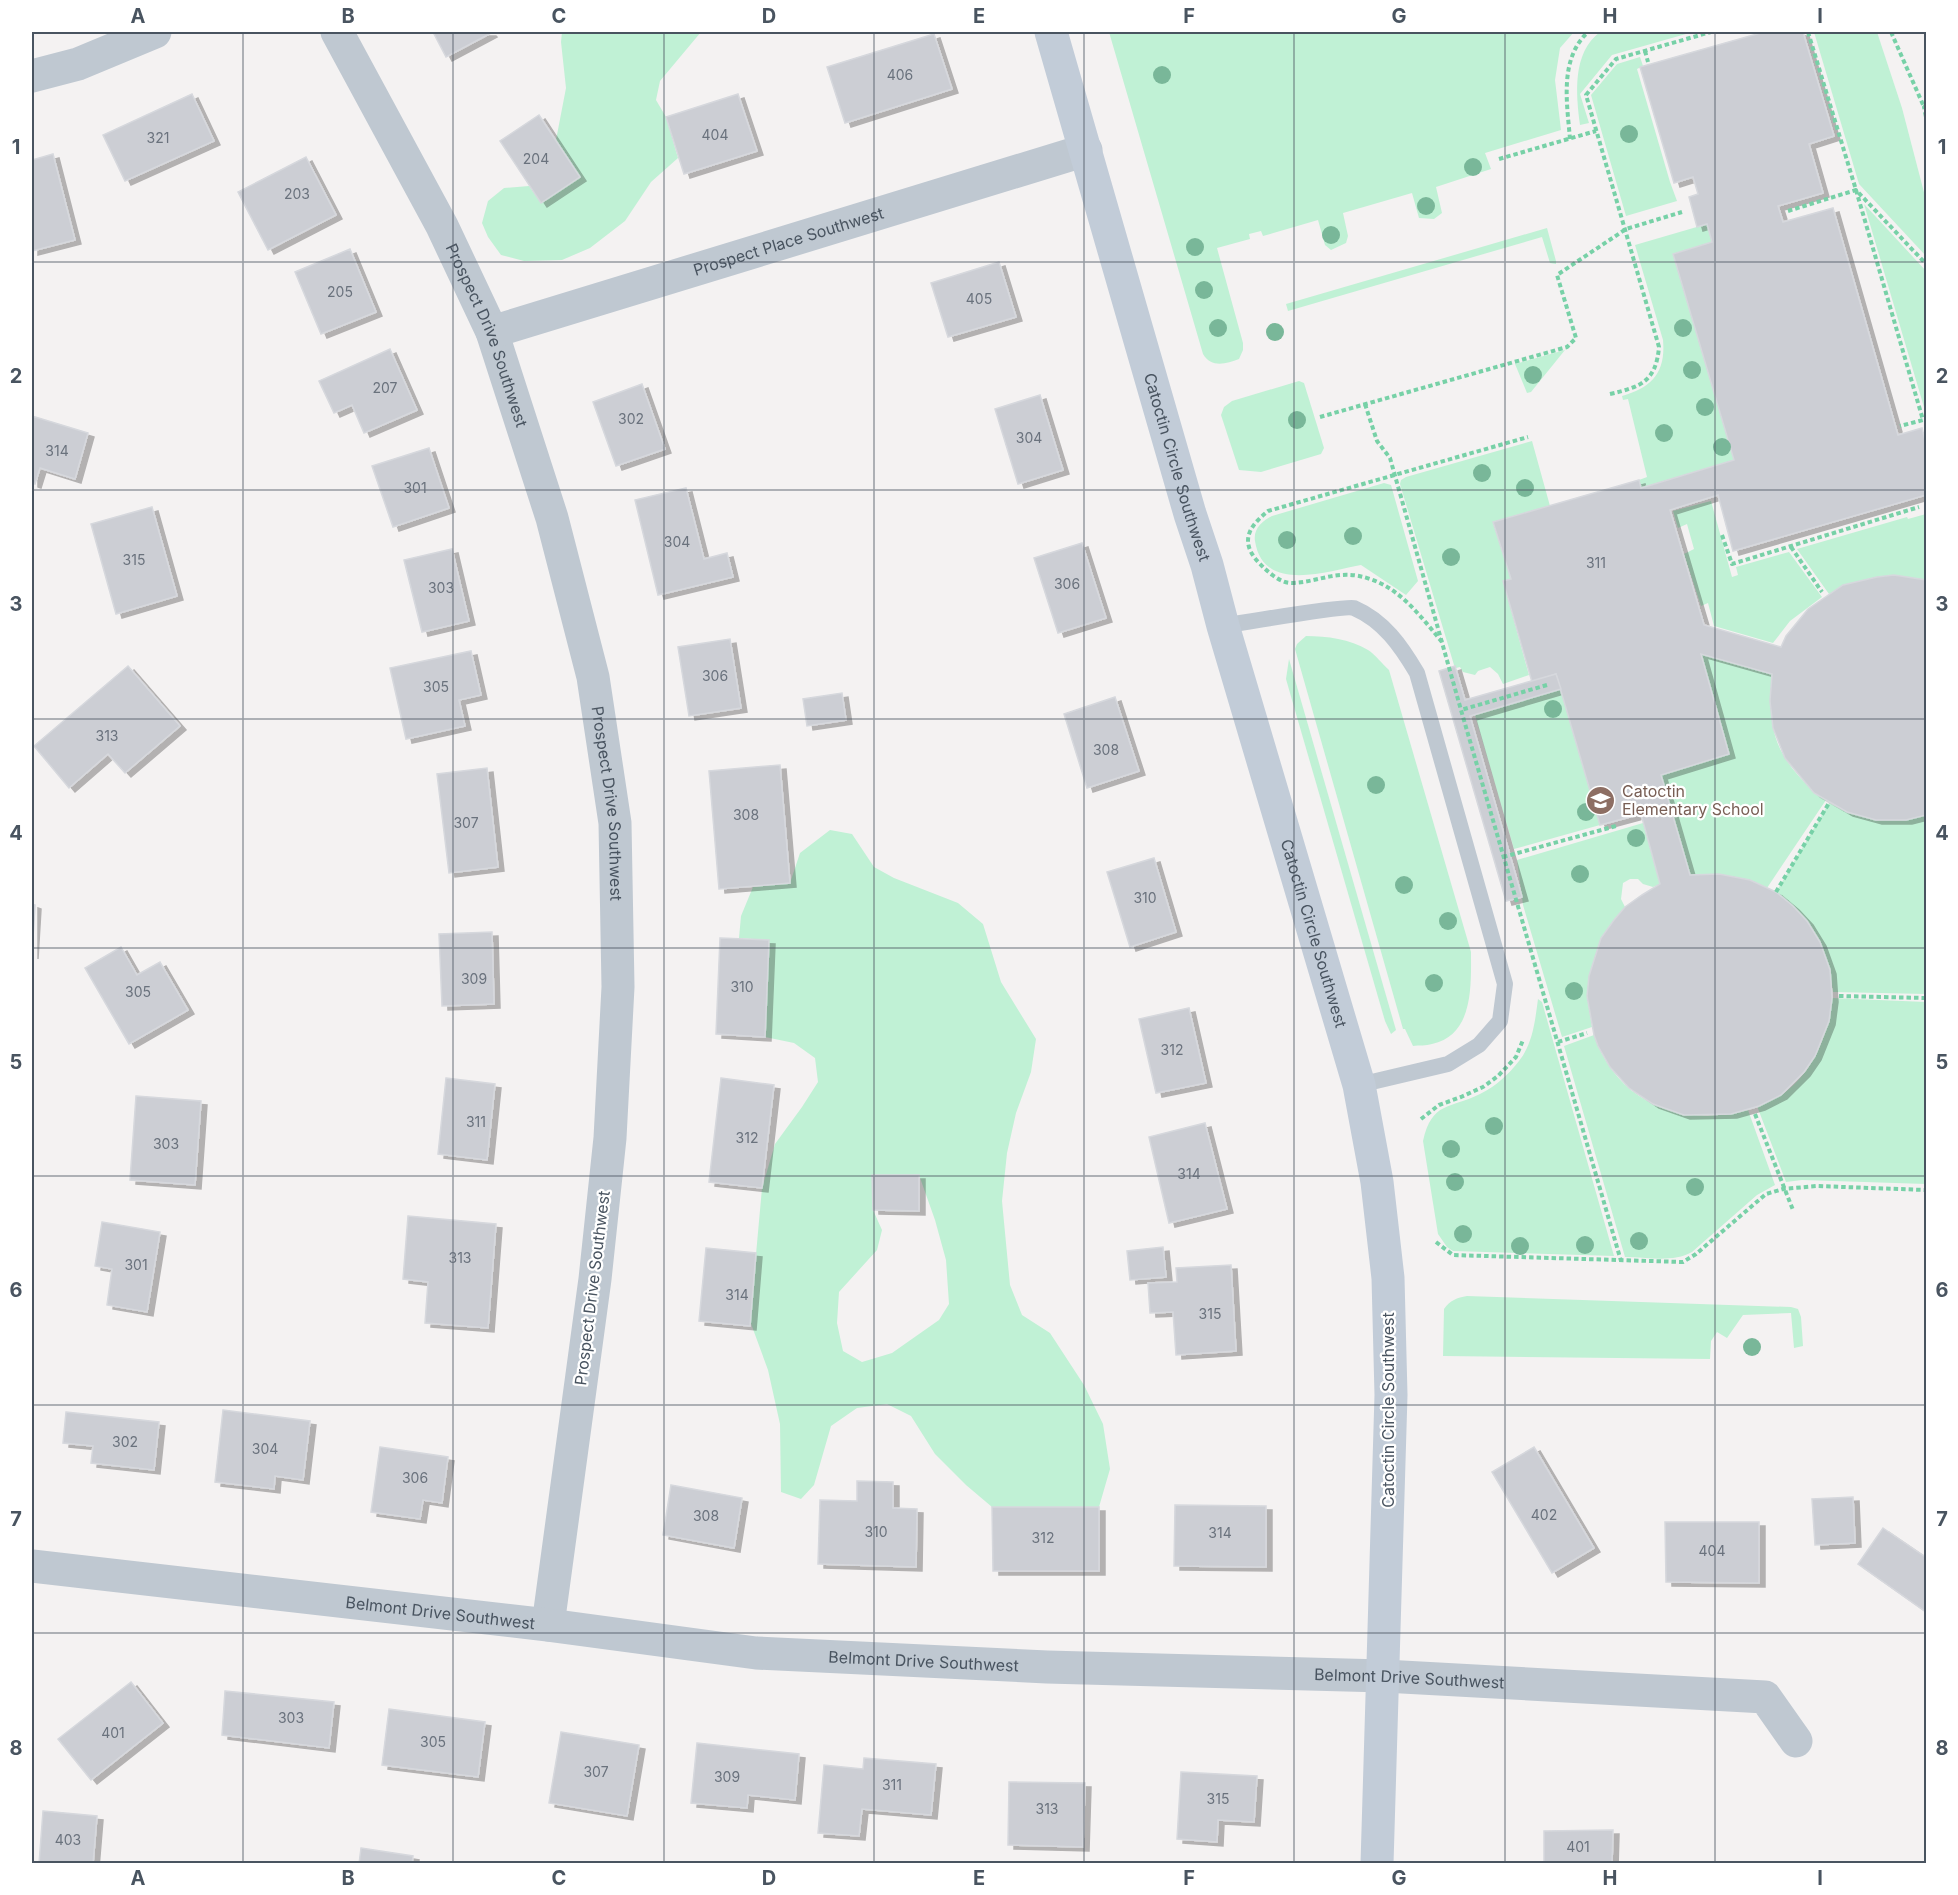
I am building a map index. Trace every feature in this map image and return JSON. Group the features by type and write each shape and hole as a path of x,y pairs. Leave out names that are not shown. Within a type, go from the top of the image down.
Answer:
{"main road":[{"name":"Catoctin Circle Southwest","path":"1051,32 1190,514 1207,565 1359,1085 1377,1182 1388,1278 1391,1395 1377,1863"}],"street":[{"path":"32,76 78,64 154,32"},
{"name":"Prospect Drive Southwest","path":"337,32 442,226 492,332 552,518 593,677 615,823 618,987 610,1138 595,1279 548,1625"},
{"name":"Prospect Place Southwest","path":"492,332 1086,150"},
{"name":"Belmont Drive Southwest","path":"32,1566 548,1625 756,1653 1047,1667 1384,1676 1765,1697 1796,1741"}],"lane":[{"path":"1223,626 1352,607 1382,624 1417,673 1505,984 1500,1021 1479,1045 1448,1064 1359,1085"}],"path":[{"path":"1570,139 1566,83 1572,57 1588,32"},
{"path":"1610,394 1632,389 1647,380 1657,366 1659,347 1586,95 1616,59 1711,32"},
{"path":"1808,32 1925,421 1900,426"},
{"path":"1892,32 1925,107 1926,117"},
{"path":"1645,51 1648,62"},
{"path":"1499,159 1596,131"},
{"path":"1788,211 1856,190"},
{"path":"1856,190 1926,264"},
{"path":"1320,417 1567,347 1576,338 1557,276 1626,229 1682,212"},
{"path":"1365,404 1377,441 1390,458 1395,474 1503,857 1621,1261"},
{"path":"1442,642 1416,612 1391,589 1369,578 1341,574 1291,583 1278,579 1256,560 1249,549 1248,539 1251,528 1268,512 1528,437"},
{"path":"1722,535 1732,564 1919,507"},
{"path":"1791,547 1822,592"},
{"path":"1461,710 1547,685"},
{"path":"1776,892 1829,802"},
{"path":"1503,857 1616,826"},
{"path":"1839,996 1926,998"},
{"path":"1558,1042 1587,1033"},
{"path":"1755,1114 1792,1210"},
{"path":"1436,1242 1453,1256 1683,1262 1696,1254 1766,1194 1783,1189 1817,1186 1926,1190"}],"green space":[{"path":"562,32 701,32 660,81 656,100 666,117 678,158 651,182 625,221 590,248 562,260 524,261 501,255 488,237 482,223 488,201 504,188 529,186 541,203 580,177 556,140 566,88"},
{"path":"1109,32 1574,32 1560,48 1555,80 1561,130 1485,153 1491,169 1436,187 1442,213 1434,219 1419,218 1412,193 1343,213 1348,236 1346,243 1331,250 1325,245 1318,220 1263,236 1261,231 1249,234 1250,239 1217,248 1243,343 1239,359 1219,364 1210,361 1203,354"},
{"path":"1600,32 1693,32 1612,55 1580,94 1589,123 1580,125 1577,87 1580,62 1591,41"},
{"path":"1814,32 1877,32 1902,108 1926,200 1926,256 1859,184"},
{"path":"1640,57 1643,66 1637,69 1677,201 1626,216 1591,95 1617,64"},
{"path":"1864,204 1926,271 1926,414"},
{"path":"1707,224 1712,242 1673,254 1734,460 1641,488 1639,480 1647,477 1628,399 1623,400 1622,396 1641,388 1655,377 1662,361 1663,340 1635,245"},
{"path":"1547,228 1556,264 1550,263 1542,237 1288,311 1286,304"},
{"path":"1565,350 1531,392 1527,393 1515,364"},
{"path":"1299,381 1304,383 1324,448 1321,454 1261,472 1239,470 1221,415 1224,407 1232,401"},
{"path":"1532,441 1550,506 1493,523 1511,579 1503,581 1529,675 1503,684 1498,674 1490,667 1478,671 1475,675 1463,672 1460,667 1456,668 1454,665 1400,484 1401,480 1406,477"},
{"path":"1384,483 1391,485 1418,581 1406,595 1361,565 1299,575 1283,573 1270,568 1260,557 1255,533 1268,518"},
{"path":"1711,501 1732,577 1738,575 1736,567 1789,552 1822,597 1790,621 1773,643 1714,626 1708,603 1701,606 1684,554 1694,549 1687,524 1678,528 1673,511"},
{"path":"1926,514 1926,580 1901,577 1876,578 1852,583 1829,594 1797,549 1907,517 1908,519"},
{"path":"1306,636 1354,643 1371,652 1389,670 1471,952 1470,993 1463,1020 1446,1039 1432,1044 1413,1046 1403,1029 1295,649"},
{"path":"1701,654 1772,674 1772,713 1775,737 1792,768 1808,786 1826,800 1767,888 1730,876 1690,875 1661,775 1729,754"},
{"path":"1289,659 1396,1030 1391,1034 1385,1021 1286,679"},
{"path":"1561,689 1600,825 1514,849 1475,715"},
{"path":"1829,803 1865,817 1877,819 1889,820 1926,815 1926,994 1833,992 1827,960 1816,935 1800,914 1776,892"},
{"path":"1643,823 1660,884 1653,887 1643,884 1638,879 1630,879 1623,883 1621,899 1625,907 1601,938 1587,996 1592,1027 1562,1037 1523,905 1517,860"},
{"path":"830,830 852,834 874,867 894,878 958,903 983,924 1001,982 1036,1039 1031,1072 1016,1113 1007,1153 1002,1201 1010,1285 1022,1315 1050,1333 1084,1385 1103,1424 1110,1469 1099,1507 992,1507 935,1454 911,1416 887,1404 857,1408 831,1426 814,1485 801,1499 781,1492 780,1424 768,1370 750,1321 762,1188 775,1144 818,1082 815,1058 794,1043 765,1037 769,940 739,938 741,916 753,887 790,883 800,853","holes":["872,1175 919,1175 946,1260 949,1304 939,1320 892,1353 862,1362 843,1351 837,1323 839,1292 877,1250 882,1230 873,1210"]},
{"path":"1832,998 1926,1002 1926,1184 1802,1180 1786,1182 1757,1106 1783,1094 1794,1085 1811,1063 1823,1039"},
{"path":"1538,999 1542,1002 1614,1256 1453,1251 1447,1247 1438,1234 1423,1141 1427,1128 1431,1119 1444,1108 1486,1091 1515,1066 1524,1054 1530,1039"},
{"path":"1594,1035 1618,1078 1635,1093 1655,1105 1676,1112 1699,1115 1723,1115 1748,1110 1775,1185 1757,1195 1692,1252 1659,1259 1625,1257 1564,1046"},
{"path":"1467,1296 1791,1307 1798,1309 1801,1317 1803,1346 1794,1348 1791,1313 1743,1315 1727,1338 1717,1332 1711,1341 1710,1359 1443,1356 1444,1309 1454,1300"}],"building":[{"path":"433,32 490,32 491,33 446,57"},
{"name":"Catoctin Elementary School","path":"1764,32 1803,32 1834,136 1809,144 1823,193 1778,206 1783,222 1833,208 1898,435 1922,428 1926,444 1926,495 1733,551 1718,495 1670,510 1704,625 1781,647 1786,636 1808,609 1843,585 1894,575 1926,580 1926,815 1906,820 1876,820 1847,812 1814,793 1785,758 1773,728 1770,701 1772,674 1701,654 1729,754 1661,775 1690,875 1719,874 1750,880 1776,892 1793,906 1807,921 1820,942 1830,970 1832,998 1829,1021 1815,1056 1804,1072 1781,1095 1759,1106 1731,1114 1684,1115 1653,1104 1629,1088 1610,1067 1594,1035 1587,996 1589,976 1601,938 1625,907 1660,884 1641,814 1600,825 1556,674 1532,682 1503,581 1511,579 1493,522 1639,480 1641,488 1734,460 1673,254 1712,242 1707,224 1697,227 1689,197 1698,194 1693,177 1674,183 1640,67"},
{"path":"934,34 952,89 845,123 827,67"},
{"path":"192,94 214,141 125,181 103,135"},
{"path":"738,94 757,151 684,174 666,117"},
{"path":"539,115 580,177 541,203 500,141"},
{"path":"53,154 75,240 32,251 32,160"},
{"path":"306,157 336,215 268,250 238,192"},
{"path":"350,249 376,312 321,334 295,272"},
{"path":"999,262 1016,317 948,337 931,283"},
{"path":"390,349 417,410 364,433 352,405 334,413 319,381"},
{"path":"642,384 665,449 616,466 593,402"},
{"path":"1040,395 1063,470 1018,484 995,409"},
{"path":"32,416 88,433 75,479 40,468 35,484 32,483"},
{"path":"429,448 449,508 393,527 372,466"},
{"path":"686,488 704,559 727,553 733,577 658,595 635,500"},
{"path":"152,507 177,596 116,614 91,524"},
{"path":"1082,543 1106,618 1058,633 1034,558"},
{"path":"452,549 469,621 422,632 404,560"},
{"path":"730,639 741,708 689,716 678,647"},
{"path":"471,651 481,695 459,700 465,726 406,739 390,668"},
{"path":"128,666 180,726 125,773 108,754 69,788 34,746"},
{"path":"1455,666 1465,700 1556,674 1561,689 1470,716 1522,897 1506,901 1439,671"},
{"path":"842,693 846,720 807,726 803,699"},
{"path":"1115,697 1139,771 1087,788 1064,714"},
{"path":"780,765 790,883 719,889 709,771"},
{"path":"487,768 498,867 449,873 437,774"},
{"path":"1154,858 1176,932 1130,947 1107,872"},
{"path":"32,904 35,905 32,955"},
{"path":"492,932 494,1004 442,1006 439,934"},
{"path":"720,938 769,940 765,1037 716,1034"},
{"path":"121,947 137,975 160,962 188,1010 129,1044 85,968"},
{"path":"1189,1008 1206,1083 1156,1093 1139,1019"},
{"path":"446,1078 495,1084 487,1160 438,1154"},
{"path":"721,1078 774,1085 762,1188 709,1182"},
{"path":"136,1096 201,1101 195,1185 130,1180"},
{"path":"1205,1123 1227,1209 1169,1223 1149,1137"},
{"path":"872,1175 919,1175 919,1211 873,1210"},
{"path":"408,1216 496,1224 488,1328 425,1323 428,1282 403,1279"},
{"path":"102,1222 160,1232 147,1312 107,1305 112,1269 95,1266"},
{"path":"1163,1247 1166,1277 1130,1280 1127,1251"},
{"path":"706,1248 756,1253 750,1326 699,1321"},
{"path":"1231,1265 1236,1351 1176,1355 1173,1312 1150,1313 1148,1283 1177,1282 1176,1268"},
{"path":"223,1410 310,1421 303,1480 275,1476 274,1489 215,1482"},
{"path":"66,1412 159,1422 154,1470 91,1463 93,1446 63,1443"},
{"path":"380,1447 448,1457 442,1503 423,1500 420,1519 371,1512"},
{"path":"1534,1447 1594,1548 1552,1573 1492,1472"},
{"path":"857,1481 893,1482 893,1508 917,1509 916,1567 818,1564 820,1500 857,1501"},
{"path":"671,1485 742,1498 734,1548 663,1535"},
{"path":"1853,1497 1855,1543 1815,1545 1812,1499"},
{"path":"1175,1505 1266,1506 1266,1567 1174,1566"},
{"path":"992,1507 1099,1507 1099,1571 993,1571"},
{"path":"1665,1522 1759,1522 1759,1583 1666,1582"},
{"path":"1883,1528 1924,1556 1926,1553 1926,1612 1858,1564"},
{"path":"131,1682 163,1723 91,1780 58,1739"},
{"path":"225,1691 334,1702 329,1748 222,1735"},
{"path":"389,1709 485,1722 478,1777 382,1765"},
{"path":"561,1732 639,1745 627,1816 549,1803"},
{"path":"697,1743 799,1754 795,1800 748,1795 747,1808 691,1803"},
{"path":"864,1758 936,1764 931,1815 862,1809 859,1836 818,1833 824,1765 863,1769"},
{"path":"1181,1772 1257,1776 1254,1822 1218,1820 1217,1842 1177,1839"},
{"path":"1009,1782 1085,1783 1083,1847 1008,1845"},
{"path":"43,1811 97,1816 93,1864 39,1864"},
{"path":"1613,1830 1612,1864 1544,1864 1544,1831"},
{"path":"361,1848 413,1856 412,1864 359,1864"}],"place":[{"name":"Catoctin Elementary School","path":"1601,800"}]}
